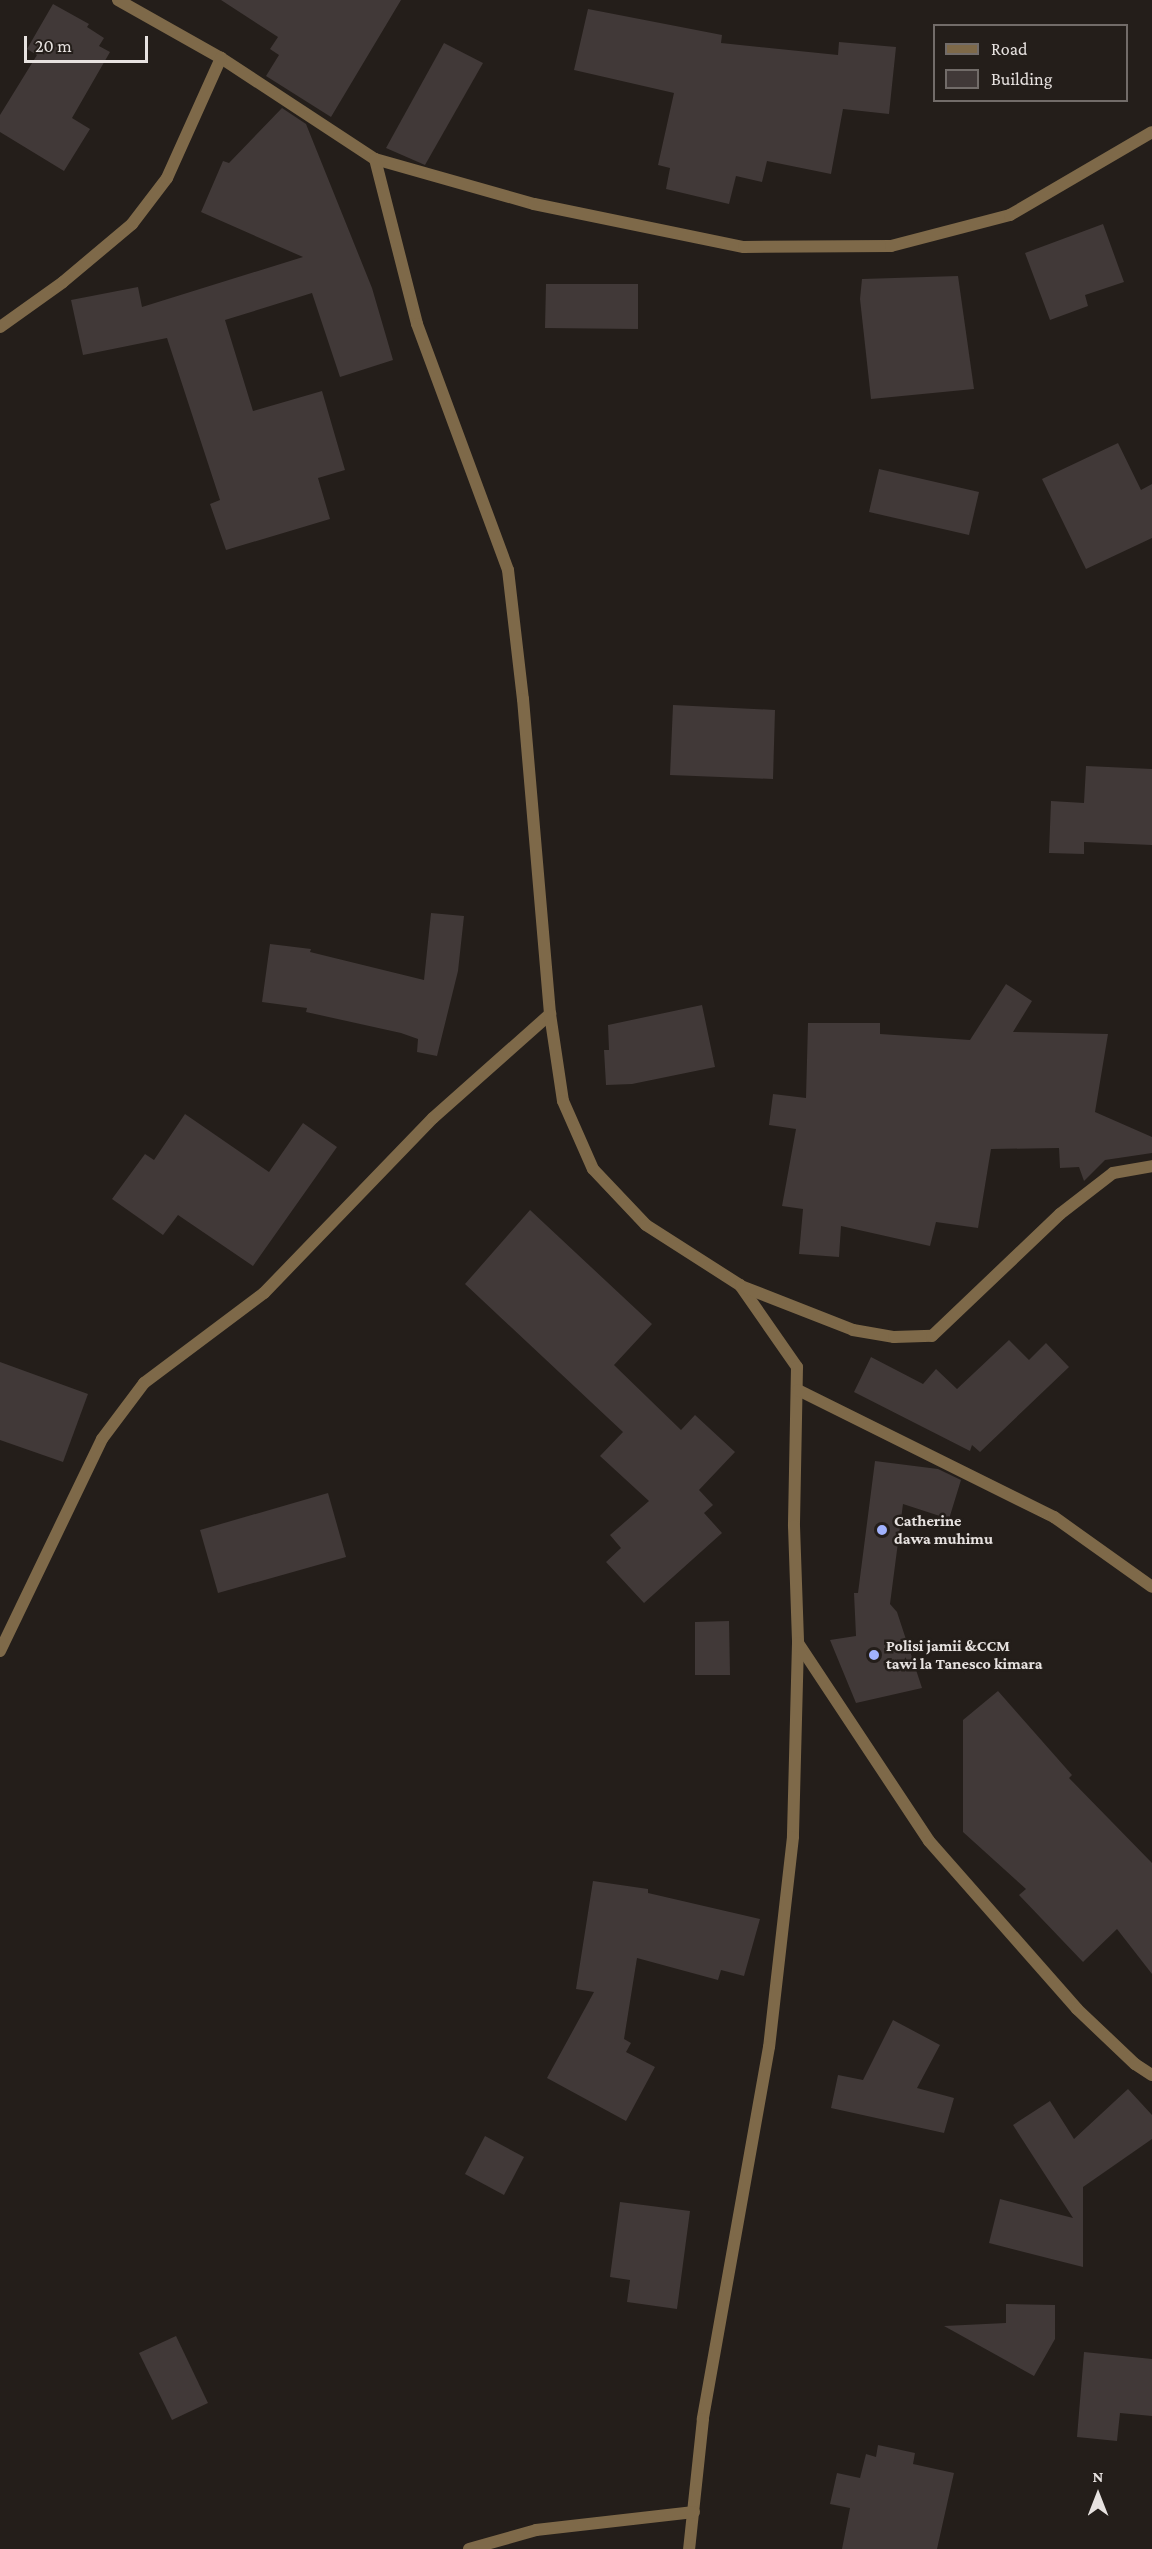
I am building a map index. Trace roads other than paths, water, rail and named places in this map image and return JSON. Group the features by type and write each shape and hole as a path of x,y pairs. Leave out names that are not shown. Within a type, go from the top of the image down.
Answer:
{"street":[{"path":"126,2 221,58 375,159 534,204 744,247 891,246 1010,215 1152,132"},
{"path":"0,327 63,282 132,224 167,178 221,58"},
{"path":"375,159 417,324 508,570 523,699 550,1014 563,1101 593,1169 646,1225 740,1285 853,1330 894,1337 932,1336 1060,1214 1113,1173 1152,1166"},
{"path":"0,1651 102,1439 144,1383 264,1293 433,1118 550,1014"},
{"path":"690,2549 703,2419 769,2047 793,1837 798,1643 794,1526 797,1367 740,1285"},
{"path":"798,1390 1054,1517 1152,1587"},
{"path":"798,1643 930,1842 1077,2009 1135,2064 1152,2074"},
{"path":"469,2549 536,2530 694,2512"}],"place":[{"name":"Catherine dawa muhimu","path":"882,1530"},
{"name":"Polisi jamii &CCM tawi la Tanesco kimara","path":"874,1655"}]}
